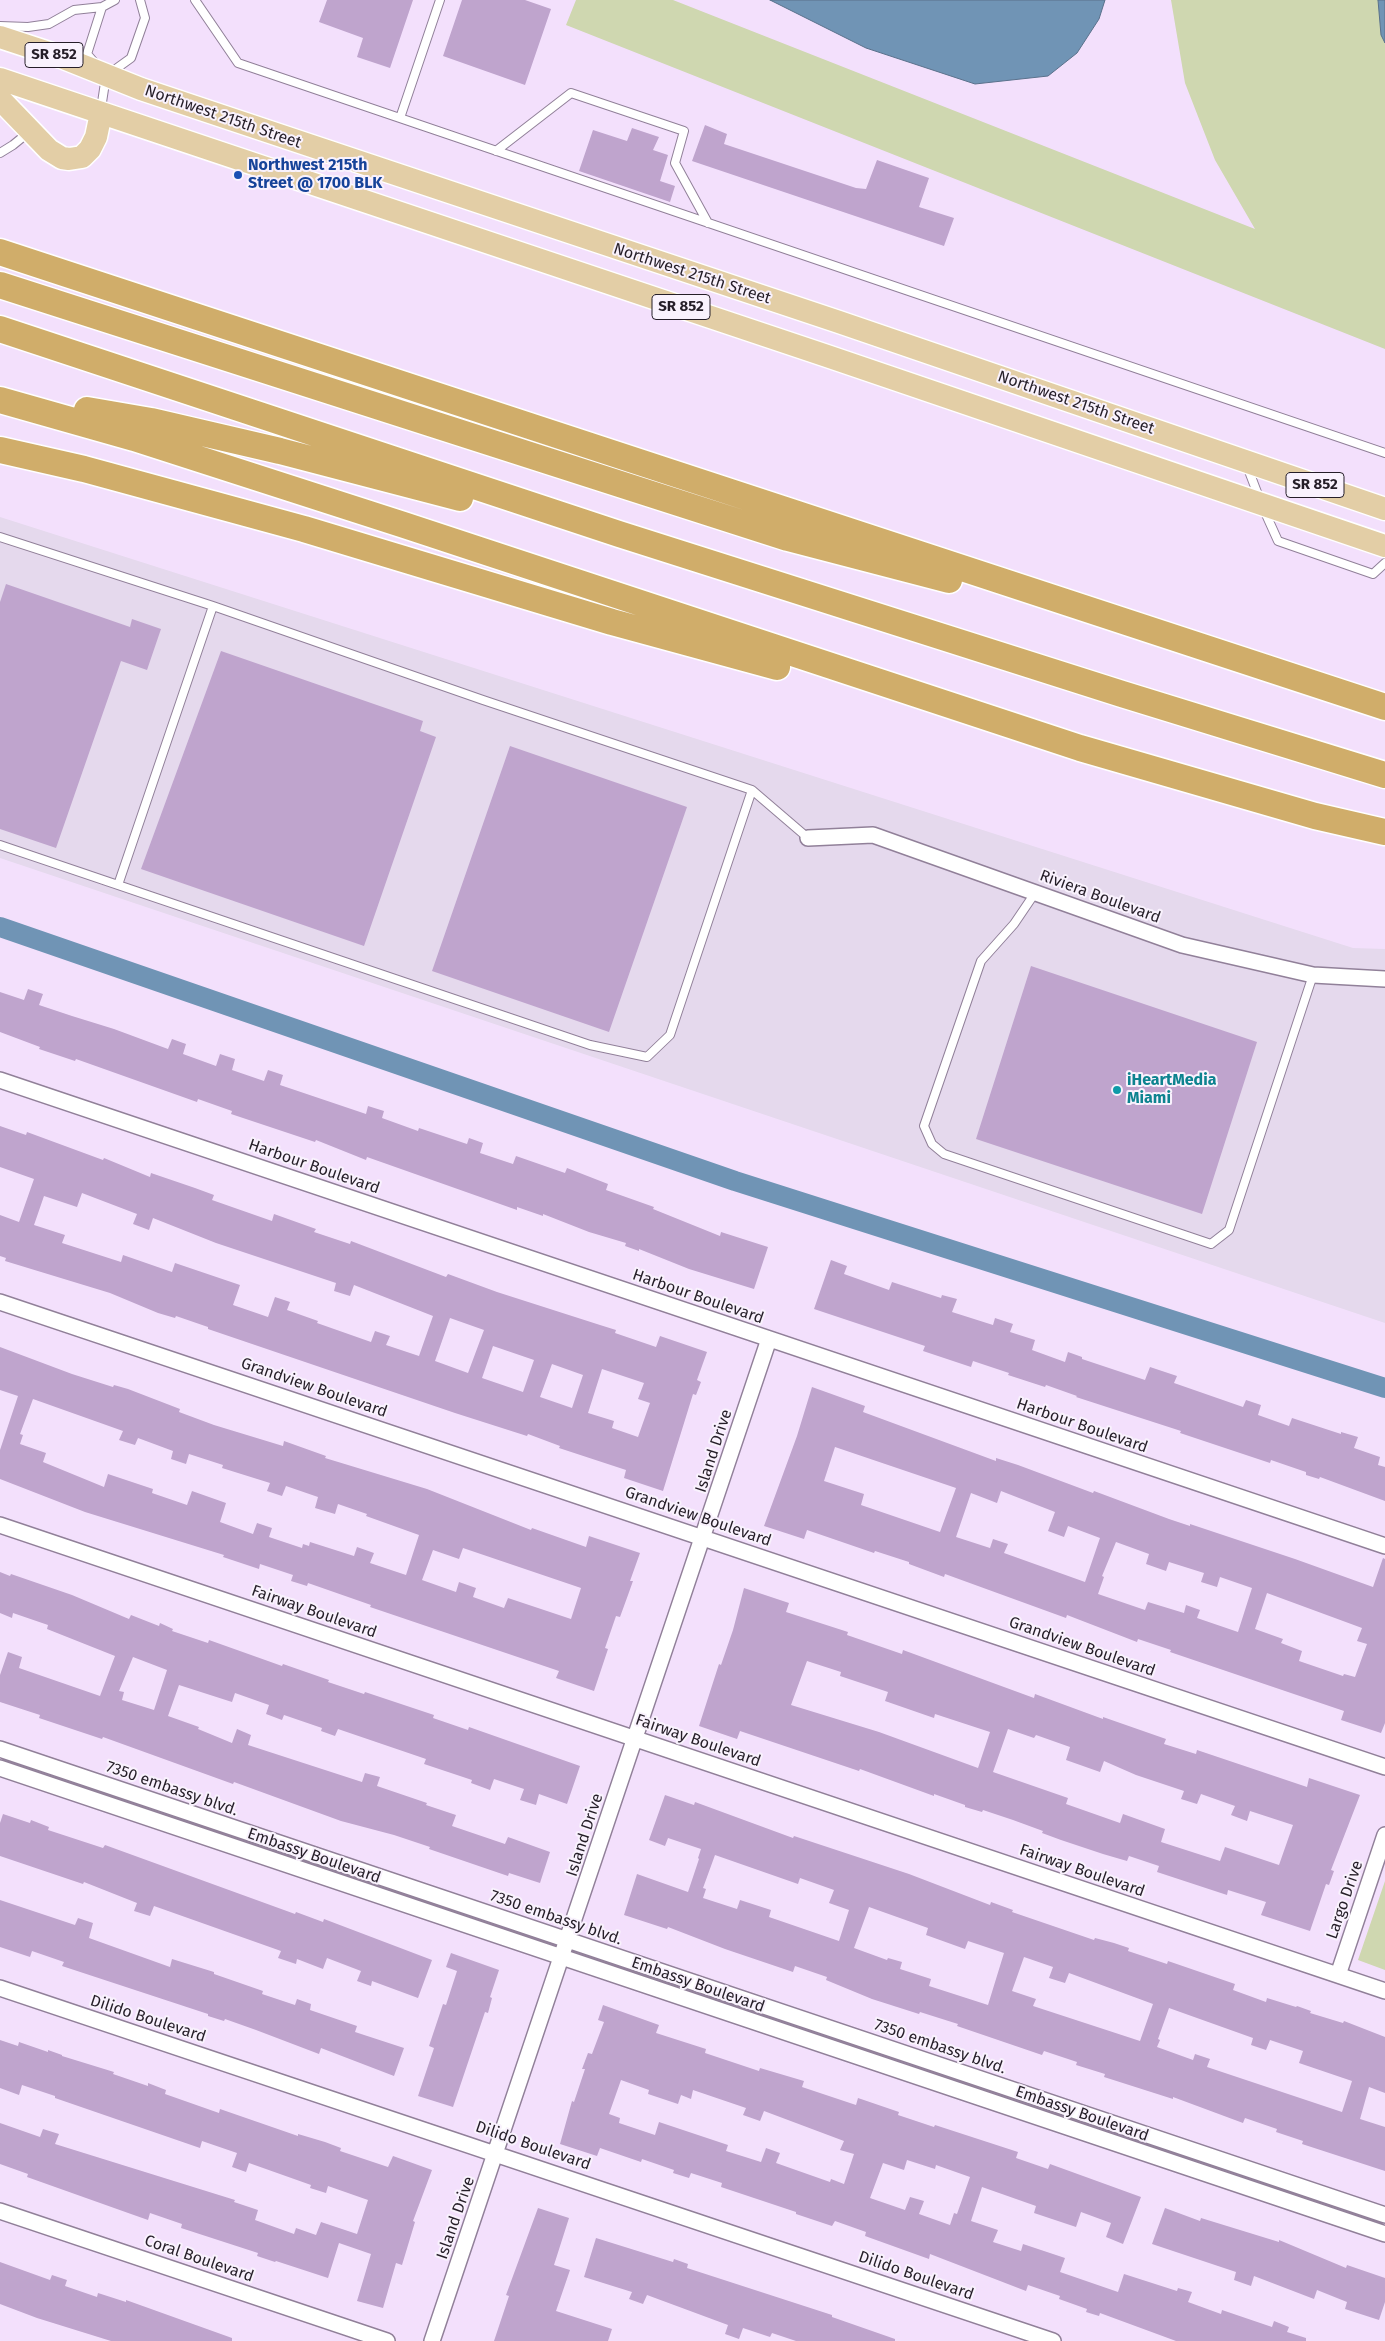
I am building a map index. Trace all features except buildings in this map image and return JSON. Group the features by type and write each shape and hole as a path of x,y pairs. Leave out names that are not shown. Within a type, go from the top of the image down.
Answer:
{"highway":[{"path":"0,252 1385,707"},
{"path":"0,285 788,538 1152,629"},
{"path":"0,329 619,534 1122,694 1385,775"},
{"path":"0,394 151,421 280,451 468,500 536,522 619,534"},
{"path":"0,400 134,438 1080,748"},
{"path":"0,450 84,469 304,529 612,622 1080,748 1306,814 1385,832"}],"main road":[{"name":"Northwest 215th Street","path":"0,37 61,57 106,76 529,220 838,322 1385,509"},
{"name":"SR 852","path":"0,79 1385,546"},
{"path":"0,99 49,150 62,158 76,159 87,153 94,143 101,113"}],"street":[{"name":"Riviera Boulevard","path":"808,838 874,835 1182,945 1313,975 1385,979"},
{"name":"Harbour Boulevard","path":"0,1080 1385,1546"},
{"name":"Grandview Boulevard","path":"0,1302 1385,1767"},
{"name":"Island Drive","path":"432,2341 770,1339"},
{"name":"Fairway Boulevard","path":"0,1525 1385,1991"},
{"name":"7350 embassy blvd.","path":"0,1750 1385,2215"},
{"name":"Embassy Boulevard","path":"0,1768 1385,2234"},
{"name":"Largo Drive","path":"1338,1975 1385,1835"},
{"name":"Dilido Boulevard","path":"0,1988 1053,2341"},
{"name":"Coral Boulevard","path":"0,2211 387,2341"}],"lane":[{"path":"0,26 40,26 59,20 74,10 102,7 115,0"},
{"path":"101,113 106,76 131,58 145,18 140,0"},
{"path":"195,0 238,63 1385,453"},
{"path":"400,118 440,0"},
{"path":"102,7 87,54 106,76"},
{"path":"496,151 571,93 684,131 675,163 708,223"},
{"path":"0,153 31,130"},
{"path":"1245,462 1278,541 1373,574 1385,563"},
{"path":"0,536 213,606 482,700 752,790 808,838"},
{"path":"118,885 213,606"},
{"path":"0,845 590,1045 648,1057 670,1035 752,790"},
{"path":"1035,892 1014,924 981,961 924,1126 932,1144 944,1154 1210,1244 1229,1230 1313,975"}],"shaded area":[{"path":"0,517 1353,948 1385,949 1385,1323 0,858"}],"green space":[{"path":"576,0 673,0 1255,229 1215,160 1185,83 1171,0 1385,0 1385,349 566,25"},
{"path":"1385,1881 1385,1970 1358,1960"}],"water":[{"path":"770,0 1105,0 1099,19 1077,53 1048,76 975,84 866,48"},
{"path":"1378,0 1385,0 1385,43 1381,35"}],"waterway":[{"path":"0,927 735,1181 1385,1388"}],"place":[{"name":"Northwest 215th Street @ 1700 BLK","path":"238,175"},
{"name":"iHeartMedia Miami","path":"1117,1090"}]}
